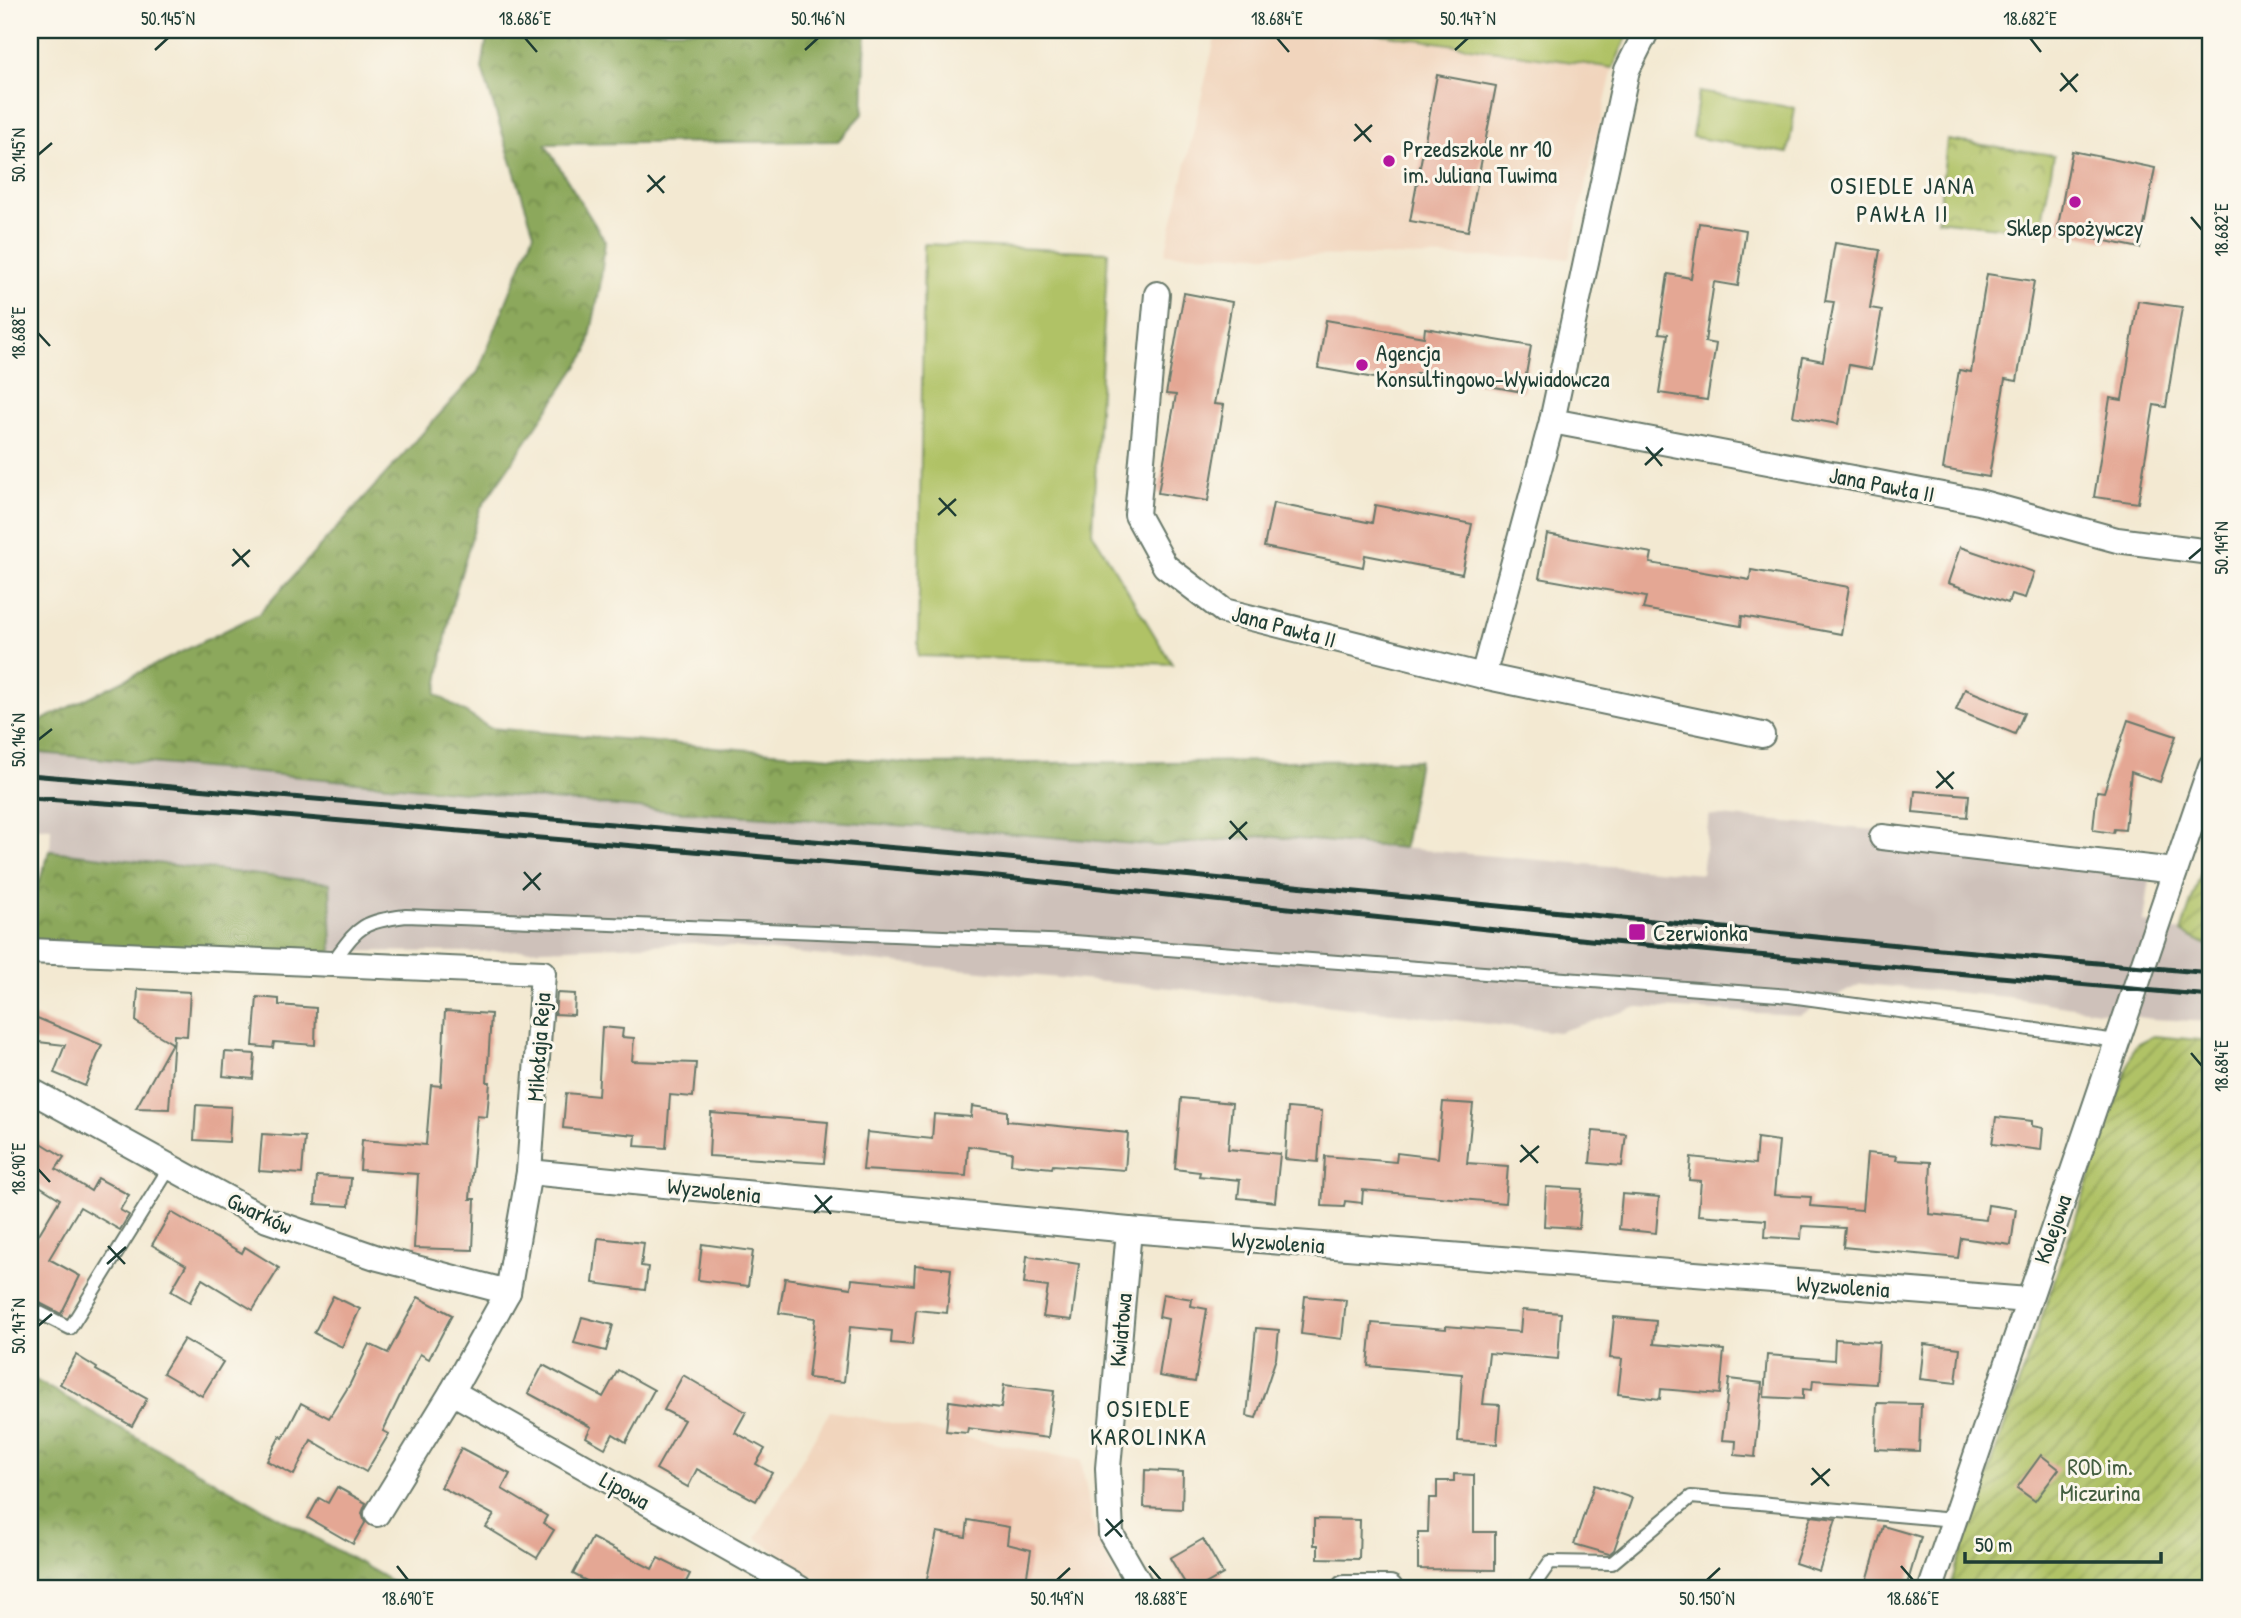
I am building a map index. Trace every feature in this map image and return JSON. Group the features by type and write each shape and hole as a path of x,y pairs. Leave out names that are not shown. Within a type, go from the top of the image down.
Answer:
{"street":[{"path":"1483,676 1552,421 1627,70 1647,30"},
{"name":"Jana Pawła II","path":"1157,294 1137,515 1165,566 1224,611 1483,676 1762,735"},
{"name":"Jana Pawła II","path":"1552,421 1979,502 2117,540 2202,551 2211,548"},
{"name":"Kolejowa","path":"1931,1588 2211,766"},
{"path":"1882,837 2175,871"},
{"name":"Mikołaja Reja","path":"30,951 543,973 529,1172 508,1292 452,1392 377,1514"},
{"name":"Gwarków","path":"30,1090 267,1220 378,1258 508,1292"},
{"name":"Wyzwolenia","path":"529,1172 1129,1230 2028,1300"},
{"name":"Kwiatowa","path":"1129,1230 1108,1468 1111,1534 1142,1588"},
{"name":"Lipowa","path":"452,1392 799,1588"},
{"path":"1344,1588 1390,1588"}],"lane":[{"path":"331,964 352,935 366,923 406,916 1074,942 1790,996 2117,1041"},
{"path":"30,1308 69,1328 170,1167"},
{"path":"1532,1588 1550,1562 1612,1563 1691,1497 1954,1520"}],"shaded area":[{"name":"Przedszkole nr 10 im. Juliana Tuwima","path":"1217,30 1353,30 1613,68 1569,258 1165,254"},
{"path":"30,752 671,811 942,828 1159,846 1262,836 1702,874 1709,815 2153,855 2144,922 2181,932 2211,947 2211,1022 2151,1019 2007,997 1861,984 1800,1015 1638,1007 1558,1032 1183,989 694,943 471,952 332,951 329,883 50,851 51,828 30,826"},
{"path":"830,1411 1081,1460 1092,1521 1120,1588 828,1588 756,1538"}],"green space":[{"path":"488,30 866,30 863,114 838,141 545,144 605,241 600,287 587,352 480,509 451,608 436,694 490,728 916,764 1419,760 1404,848 1262,836 1159,846 942,828 671,811 30,752 30,726 259,614 478,372 534,233 482,69"},
{"path":"1353,30 1630,30 1613,68"},
{"path":"1699,92 1795,108 1788,153 1692,137"},
{"path":"1947,140 2054,155 2040,232 1938,220"},
{"path":"924,244 1108,252 1092,532 1172,664 918,656"},
{"path":"2211,843 2211,947 2181,932"},
{"path":"50,851 330,883 332,951 322,957 30,945 30,907"},
{"name":"ROD im. Miczurina","path":"2153,1036 2211,1041 2211,1588 1949,1588 2135,1045"},
{"path":"30,1377 404,1588 30,1588"}],"building":[{"path":"1437,75 1496,86 1468,231 1410,221"},
{"path":"2072,151 2155,168 2140,248 2057,231"},
{"path":"1699,223 1746,230 1738,286 1714,282 1705,342 1716,344 1707,400 1659,393 1668,334 1659,333 1668,274 1691,278"},
{"path":"1835,243 1880,250 1870,308 1882,310 1871,369 1849,365 1838,424 1793,416 1803,357 1823,361 1834,302 1825,301"},
{"path":"1987,274 2034,281 2017,381 2005,379 1989,477 1943,469 1959,370 1971,372"},
{"path":"1184,293 1232,302 1214,404 1224,405 1208,501 1158,493 1176,395 1166,394"},
{"path":"2138,301 2182,307 2166,407 2154,405 2138,503 2094,497 2110,398 2122,400"},
{"path":"1326,320 1424,337 1425,328 1531,346 1523,392 1416,373 1414,385 1318,368"},
{"path":"1273,503 1372,523 1375,505 1472,524 1462,574 1365,555 1363,567 1264,547"},
{"path":"1547,534 1652,553 1650,563 1750,580 1751,570 1849,587 1841,634 1742,616 1741,626 1643,609 1646,597 1539,578"},
{"path":"1960,547 2034,572 2025,598 2011,594 2008,603 1948,583"},
{"path":"1965,689 2024,713 2015,734 1956,710"},
{"path":"2128,720 2176,736 2160,782 2131,772 2125,830 2114,829 2113,833 2093,830 2097,791 2104,792"},
{"path":"1915,791 1969,795 1967,817 1913,812"},
{"path":"138,989 190,992 187,1036 174,1035 169,1109 136,1108 172,1043 136,1022"},
{"path":"557,993 575,994 574,1015 555,1014"},
{"path":"257,997 279,999 279,1005 316,1008 315,1045 274,1042 273,1048 253,1046"},
{"path":"445,1011 491,1014 487,1117 477,1116 470,1199 475,1199 473,1250 414,1248 418,1174 360,1170 362,1140 426,1145 431,1085 441,1086"},
{"path":"30,1015 102,1045 85,1086 54,1073 65,1045 30,1041"},
{"path":"602,1027 623,1029 622,1037 634,1038 632,1061 696,1063 693,1097 670,1095 666,1148 635,1146 636,1135 563,1128 566,1093 598,1096"},
{"path":"225,1052 255,1054 253,1079 223,1076"},
{"path":"1181,1098 1232,1103 1228,1149 1280,1154 1275,1202 1238,1198 1240,1180 1199,1176 1200,1172 1175,1169"},
{"path":"1443,1102 1473,1104 1467,1163 1508,1166 1505,1203 1363,1190 1362,1203 1345,1201 1344,1207 1322,1206 1325,1156 1396,1162 1397,1153 1438,1158"},
{"path":"196,1105 231,1107 229,1142 194,1140"},
{"path":"972,1106 1007,1111 1007,1121 1128,1133 1125,1170 1011,1164 1012,1152 968,1146 966,1176 863,1170 867,1132 932,1139 934,1114 971,1117"},
{"path":"1288,1108 1322,1111 1318,1162 1285,1159"},
{"path":"711,1113 828,1122 824,1163 709,1156"},
{"path":"1996,1117 2032,1121 2032,1126 2043,1128 2041,1150 1992,1144"},
{"path":"1593,1131 1626,1134 1622,1166 1590,1163"},
{"path":"262,1134 305,1137 302,1174 259,1171"},
{"path":"30,1136 64,1157 56,1169 91,1191 98,1178 129,1195 120,1210 129,1215 120,1230 80,1207 49,1259 80,1276 61,1314 30,1298 30,1249 60,1199 30,1180"},
{"path":"1757,1138 1779,1141 1774,1195 1811,1197 1810,1206 1862,1210 1867,1153 1897,1156 1896,1160 1931,1162 1929,1214 1986,1220 1988,1205 2016,1209 2011,1245 1961,1238 1958,1258 1843,1247 1845,1228 1802,1226 1801,1239 1765,1237 1766,1220 1698,1215 1701,1181 1689,1180 1691,1157 1755,1164"},
{"path":"317,1176 351,1178 349,1206 315,1204"},
{"path":"1546,1187 1582,1189 1579,1228 1544,1226"},
{"path":"1622,1194 1659,1197 1656,1233 1619,1229"},
{"path":"171,1212 242,1253 245,1247 279,1268 253,1310 202,1279 190,1302 171,1291 186,1265 152,1245"},
{"path":"598,1238 644,1243 641,1266 648,1267 645,1290 593,1283"},
{"path":"702,1244 753,1251 748,1286 698,1280"},
{"path":"1027,1256 1079,1264 1072,1320 1043,1317 1048,1287 1024,1284"},
{"path":"915,1265 951,1269 947,1313 916,1310 912,1345 891,1343 892,1331 850,1327 844,1382 808,1378 815,1318 779,1313 785,1278 851,1288 852,1279 914,1285"},
{"path":"1163,1294 1192,1299 1191,1306 1207,1309 1195,1382 1159,1376 1168,1319 1159,1317"},
{"path":"333,1296 360,1309 342,1347 314,1333"},
{"path":"1305,1296 1346,1300 1342,1339 1301,1334"},
{"path":"418,1297 452,1315 429,1359 420,1354 383,1431 389,1434 366,1472 311,1440 294,1475 267,1461 280,1436 283,1438 301,1403 329,1418 350,1384 369,1344 388,1353"},
{"path":"1522,1310 1561,1313 1558,1359 1489,1353 1483,1404 1500,1405 1497,1444 1458,1441 1462,1374 1368,1366 1372,1323 1520,1332"},
{"path":"582,1317 613,1325 606,1351 574,1343"},
{"path":"1614,1317 1656,1321 1654,1344 1724,1350 1720,1394 1661,1389 1660,1399 1618,1394 1622,1359 1610,1358"},
{"path":"1256,1328 1279,1330 1276,1358 1256,1418 1247,1416"},
{"path":"184,1339 223,1362 202,1396 163,1373"},
{"path":"1835,1339 1879,1342 1876,1384 1813,1380 1812,1390 1803,1389 1803,1399 1764,1397 1767,1355 1834,1360"},
{"path":"1924,1344 1960,1348 1956,1383 1920,1379"},
{"path":"76,1355 97,1368 96,1370 147,1399 132,1426 60,1384"},
{"path":"543,1365 603,1397 618,1370 654,1390 626,1442 613,1434 605,1448 586,1437 591,1427 528,1393"},
{"path":"683,1375 746,1412 735,1432 765,1449 756,1464 772,1473 756,1501 697,1469 688,1487 656,1469 684,1420 664,1410"},
{"path":"1729,1379 1762,1383 1755,1457 1735,1455 1736,1441 1722,1440"},
{"path":"1004,1385 1054,1391 1048,1438 968,1428 967,1433 946,1431 949,1401 1001,1408"},
{"path":"1877,1403 1921,1404 1919,1451 1875,1449"},
{"path":"461,1448 510,1474 502,1489 547,1516 543,1523 554,1530 537,1558 486,1527 494,1515 441,1487"},
{"path":"2041,1455 2059,1469 2035,1501 2017,1488"},
{"path":"1145,1470 1183,1472 1182,1509 1144,1507"},
{"path":"1454,1474 1474,1475 1474,1532 1495,1532 1495,1570 1418,1569 1418,1532 1428,1532 1429,1498 1437,1498 1437,1481 1454,1481"},
{"path":"1594,1485 1632,1498 1614,1550 1609,1554 1574,1544"},
{"path":"337,1487 366,1503 362,1513 365,1523 353,1544 308,1518 319,1498 328,1503"},
{"path":"1811,1516 1836,1519 1819,1571 1795,1563"},
{"path":"1314,1519 1360,1520 1359,1559 1318,1558 1318,1545 1314,1545"},
{"path":"968,1520 1009,1527 1007,1544 1031,1550 1025,1588 925,1588 937,1532 966,1537"},
{"path":"1883,1526 1921,1537 1906,1588 1865,1588"},
{"path":"592,1538 652,1569 658,1558 690,1574 684,1586 689,1588 600,1588 573,1574"},
{"path":"1203,1539 1223,1574 1198,1588 1188,1588 1170,1558"}],"railway":[{"path":"30,775 957,853 2211,973"},
{"path":"30,798 238,812 997,877 1590,940 2211,996"}],"place":[{"name":"Przedszkole nr 10 im. Juliana Tuwima","path":"1389,161"},
{"name":"Sklep spożywczy","path":"2075,202"},
{"name":"Agencja Konsultingowo-Wywiadowcza","path":"1362,365"},
{"name":"Czerwionka","path":"1637,932"}],"district":[{"name":"OSIEDLE JANA PAWŁA II","path":"1903,199"},
{"name":"OSIEDLE KAROLINKA","path":"1149,1422"}]}
